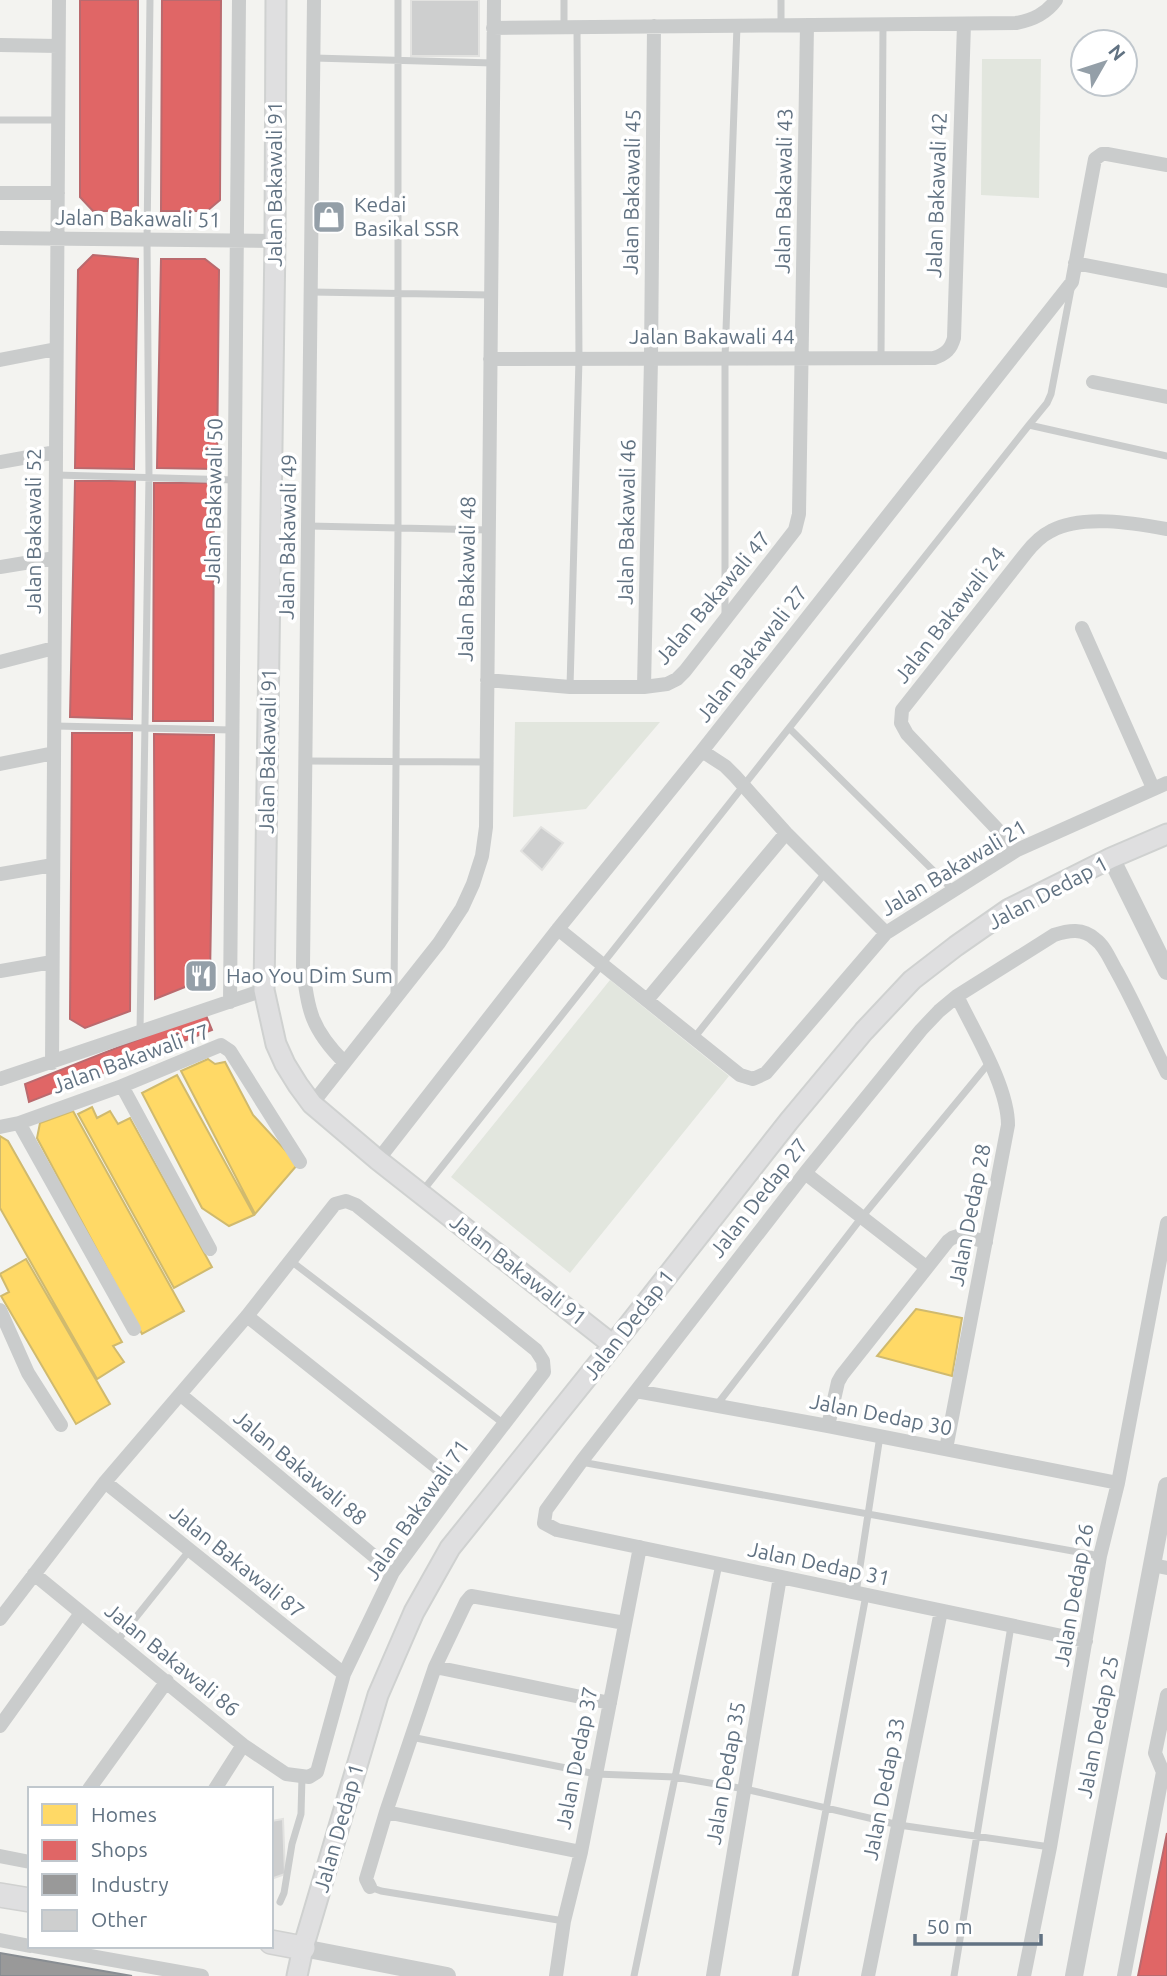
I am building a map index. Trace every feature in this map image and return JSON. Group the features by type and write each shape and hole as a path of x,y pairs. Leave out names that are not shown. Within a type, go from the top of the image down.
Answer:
{"main road":[{"name":"Jalan Bakawali 91","path":"276,0 264,990 270,1022 281,1054 312,1104 378,1160 613,1345"},
{"name":"Jalan Dedap 1","path":"297,1976 378,1695 414,1612 450,1548 789,1121 864,1031 912,980 1009,909 1111,858 1167,834"},
{"path":"0,1895 28,1900"},
{"path":"273,1942 303,1948"}],"street":[{"name":"Jalan Bakawali 52","path":"52,1063 59,0"},
{"name":"Jalan Bakawali 50","path":"230,1002 239,0"},
{"name":"Jalan Bakawali 49","path":"314,0 303,966 306,1000 314,1020 323,1037 344,1062"},
{"name":"Jalan Bakawali 48","path":"312,1104 439,943 462,908 482,856 486,827 494,0"},
{"path":"493,28 1016,23 1037,17 1047,11 1056,0"},
{"name":"Jalan Bakawali 42","path":"934,358 948,351 954,338 964,24"},
{"name":"Jalan Bakawali 43","path":"802,358 807,25"},
{"name":"Jalan Bakawali 45","path":"651,359 654,26"},
{"path":"0,45 58,46"},
{"name":"Jalan Bakawali 27","path":"378,1160 1072,282 1093,164 1098,156 1107,154 1167,165"},
{"path":"0,193 58,193"},
{"name":"Jalan Bakawali 51","path":"0,239 275,241"},
{"path":"1075,263 1167,281"},
{"path":"0,360 57,349"},
{"name":"Jalan Bakawali 47","path":"487,680 570,687 645,687 667,684 681,676 792,535 797,525 802,358"},
{"name":"Jalan Bakawali 44","path":"490,359 934,358"},
{"name":"Jalan Bakawali 46","path":"645,687 651,359"},
{"path":"1093,382 1167,397"},
{"path":"0,462 56,452"},
{"name":"Jalan Bakawali 24","path":"1017,850 907,734 901,723 902,710 1026,553 1044,535 1059,527 1086,522 1129,523 1167,529"},
{"path":"0,567 55,558"},
{"path":"1082,628 1160,785"},
{"path":"0,662 54,648"},
{"path":"702,751 725,766 786,833 886,933"},
{"path":"0,764 54,752"},
{"name":"Jalan Bakawali 21","path":"694,1038 746,1078 760,1077 771,1068 886,933 1017,850 1160,785"},
{"path":"647,1000 786,833"},
{"path":"1111,858 1167,971"},
{"path":"0,874 53,865"},
{"path":"558,929 694,1038"},
{"name":"Jalan Dedap 27","path":"544,1523 546,1510 581,1462 805,1172 904,1048 957,996 1065,931 1087,933 1104,948 1167,1073"},
{"path":"0,971 52,961"},
{"path":"0,1079 264,990"},
{"name":"Jalan Dedap 28","path":"946,1449 1008,1125 1006,1105 989,1062 957,996"},
{"name":"Jalan Bakawali 77","path":"0,1127 19,1123 122,1086 216,1046 226,1047 300,1162"},
{"path":"122,1086 211,1249"},
{"path":"19,1123 134,1329"},
{"path":"805,1172 926,1267"},
{"name":"Jalan Bakawali 71","path":"290,1260 335,1204 346,1201 356,1205 536,1350 543,1361 544,1372 393,1573 344,1674 317,1772 309,1777 302,1777"},
{"name":"Jalan Dedap 26","path":"1024,1976 1050,1847 1100,1556 1118,1483 1167,1223"},
{"path":"828,1426 842,1375 948,1241 957,1236 967,1236 986,1242"},
{"path":"0,1619 105,1482 247,1317 290,1260"},
{"path":"0,1310 28,1373 61,1425"},
{"path":"247,1317 458,1484"},
{"name":"Jalan Dedap 30","path":"636,1391 1118,1483"},
{"name":"Jalan Bakawali 88","path":"181,1395 393,1573"},
{"name":"Jalan Bakawali 87","path":"105,1482 344,1674"},
{"name":"Jalan Dedap 25","path":"1074,1976 1159,1566 1167,1486"},
{"name":"Jalan Dedap 31","path":"544,1523 557,1530 1086,1641"},
{"name":"Jalan Dedap 37","path":"556,1976 564,1921 640,1547"},
{"name":"Jalan Bakawali 86","path":"34,1574 243,1745 286,1774 302,1777"},
{"name":"Jalan Dedap 35","path":"713,1976 780,1577"},
{"path":"369,1887 366,1879 410,1737 435,1667 471,1596 625,1623"},
{"name":"Jalan Dedap 33","path":"869,1976 941,1611"},
{"path":"0,1726 81,1613"},
{"path":"435,1667 610,1703"},
{"path":"90,1787 167,1681"},
{"path":"1124,1976 1165,1772 1155,1753 1167,1695"},
{"path":"216,1787 243,1745"},
{"path":"386,1812 580,1852"},
{"path":"0,1856 28,1862"},
{"path":"0,1940 28,1945"},
{"path":"43,1948 202,1976"},
{"path":"303,1948 447,1976"}],"lane":[{"path":"140,1032 149,477 147,240 150,0"},
{"path":"394,1000 398,528 398,0"},
{"path":"564,0 570,27 579,359 570,687"},
{"path":"781,0 782,25"},
{"path":"881,358 883,24"},
{"path":"725,622 725,358 737,26"},
{"path":"314,58 493,63"},
{"path":"0,120 58,120"},
{"path":"421,1194 1047,403 1072,282"},
{"path":"311,292 491,295"},
{"path":"1029,425 1167,456"},
{"path":"55,475 235,480"},
{"path":"309,526 489,530"},
{"path":"54,726 232,730"},
{"path":"789,728 954,890"},
{"path":"305,761 486,762"},
{"path":"694,1038 825,873"},
{"path":"716,1406 862,1217 989,1062"},
{"path":"290,1260 504,1424"},
{"path":"795,1976 861,1594 868,1515 880,1436"},
{"path":"581,1462 1100,1556"},
{"path":"117,1641 189,1551"},
{"path":"634,1976 719,1564"},
{"path":"954,1976 1012,1626"},
{"path":"410,1737 596,1774 675,1777 744,1789 899,1825 1050,1847"},
{"path":"280,1902 301,1814 302,1777"},
{"path":"369,1887 564,1921"}],"shaded area":[{"path":"982,59 1041,59 1039,198 981,195"},
{"path":"515,722 660,722 586,809 513,817"},
{"path":"610,980 729,1076 570,1273 451,1177"}],"building: Homes":[{"path":"208,1059 215,1064 225,1062 253,1115 298,1164 255,1214 181,1071"},
{"path":"177,1075 254,1215 229,1226 202,1208 142,1093"},
{"path":"92,1107 97,1118 110,1111 118,1124 130,1118 212,1267 174,1288 78,1114"},
{"path":"73,1111 184,1311 142,1334 37,1138 40,1123"},
{"path":"0,1136 8,1141 122,1342 113,1346 124,1362 97,1379 0,1208"},
{"path":"26,1259 110,1404 76,1424 1,1296 9,1292 0,1274"},
{"path":"916,1309 962,1318 952,1376 877,1356"}],"building: Shops":[{"path":"80,0 138,0 138,211 93,211 80,197"},
{"path":"162,0 221,0 220,200 207,211 161,211"},
{"path":"93,255 138,259 134,469 75,468 78,270"},
{"path":"161,259 205,259 219,270 217,469 157,468"},
{"path":"75,481 135,481 132,719 70,717"},
{"path":"154,483 214,483 213,721 153,721"},
{"path":"72,733 132,733 130,1011 85,1028 70,1019"},
{"path":"154,734 214,735 210,977 155,999"},
{"path":"205,1013 212,1030 29,1102 25,1084"},
{"path":"1167,1833 1167,1976 1138,1976"}],"building: Industry":[{"path":"0,1953 132,1976 0,1976"}],"building: Other":[{"path":"411,0 479,0 479,56 411,56"},
{"path":"541,827 563,843 542,870 521,851"},
{"path":"283,1819 285,1874 273,1878 273,1821"}],"place":[{"name":"Kedai Basikal SSR","path":"329,217"},
{"name":"Hao You Dim Sum","path":"201,976"}]}
